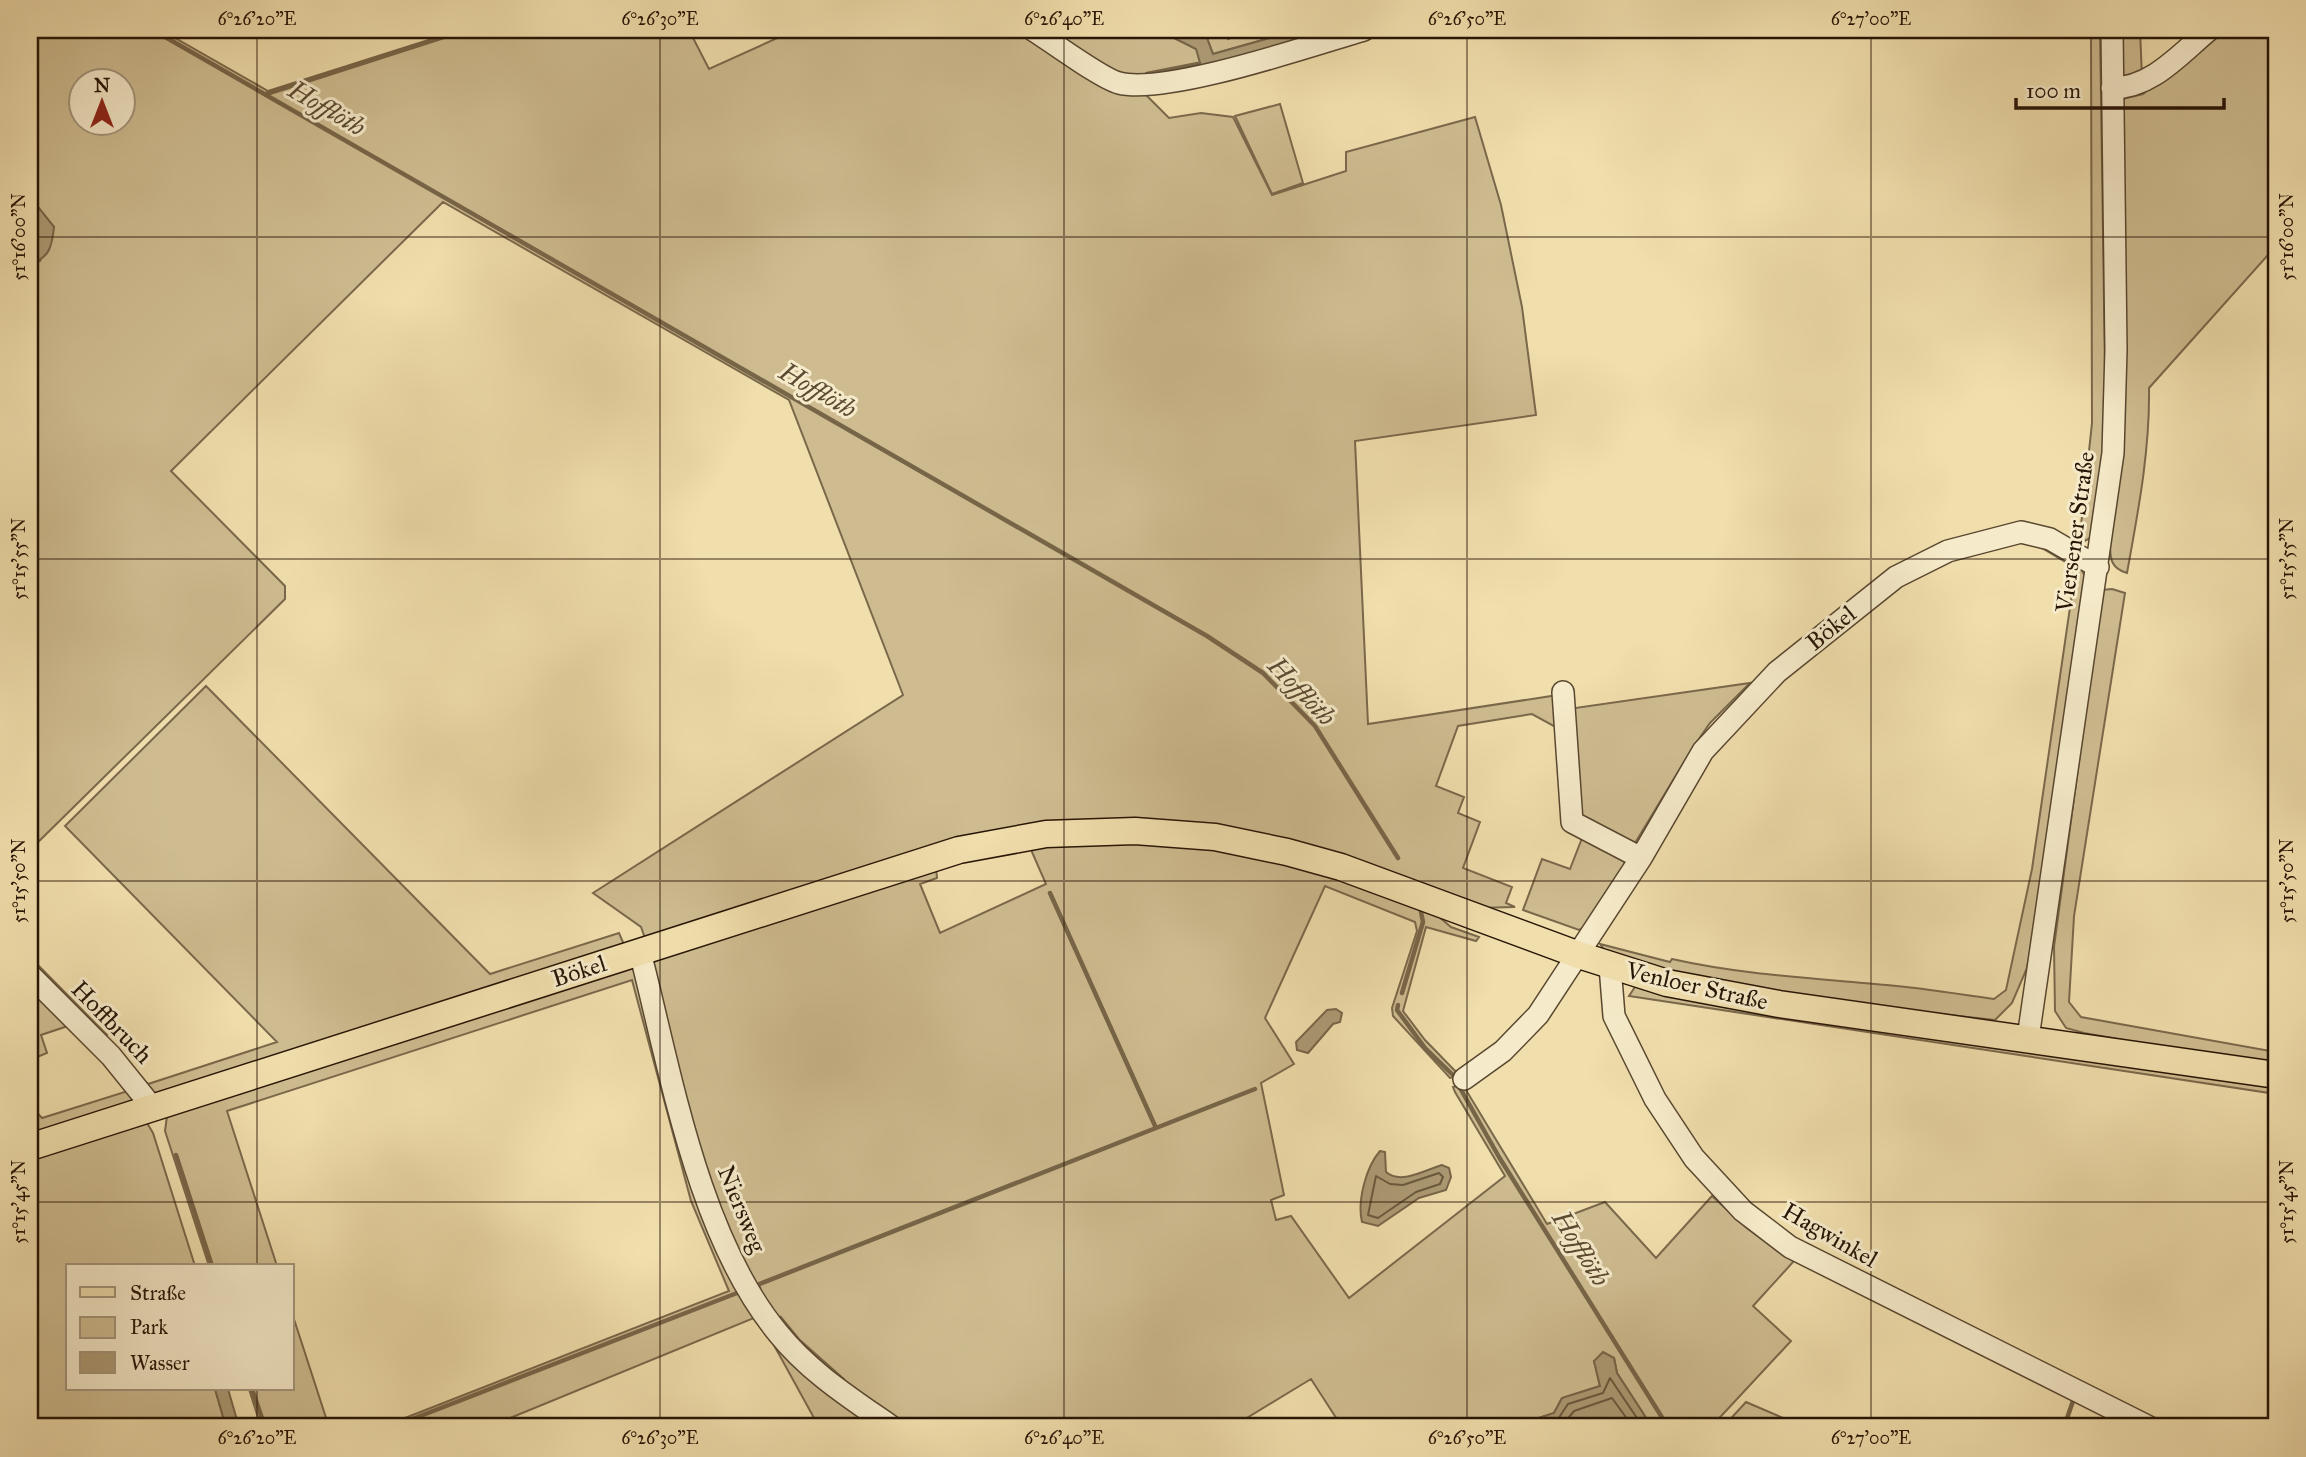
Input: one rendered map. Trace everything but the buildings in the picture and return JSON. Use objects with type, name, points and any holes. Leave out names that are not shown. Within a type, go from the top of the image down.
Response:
[{"type":"main road","name":"Venloer Straße","points":[[1135,831],[1215,838],[1287,852],[1430,899],[1610,966],[1667,983],[1779,1004],[2276,1075]]},
{"type":"main road","name":"Bökel","points":[[30,1147],[959,849],[1046,834],[1135,831]]},
{"type":"street","points":[[1033,30],[1117,83],[1145,86],[1230,68],[1364,30]]},
{"type":"street","name":"Viersener Straße","points":[[2028,1038],[2098,567],[2116,407],[2112,30]]},
{"type":"street","points":[[2112,88],[2125,88],[2148,81],[2209,30]]},
{"type":"street","name":"Bökel","points":[[1464,1079],[1527,1029],[1579,955],[1641,858],[1703,751],[1777,672],[1896,576],[1948,551],[2021,532],[2050,539],[2098,567]]},
{"type":"street","points":[[1563,692],[1572,822],[1641,858]]},
{"type":"street","name":"Niersweg","points":[[639,952],[701,1182],[716,1225],[740,1275],[764,1314],[794,1351],[827,1381],[892,1427]]},
{"type":"street","name":"Hagwinkel","points":[[1610,966],[1614,1016],[1655,1099],[1694,1158],[1743,1211],[1801,1253],[2149,1427]]},
{"type":"street","name":"Hoffbruch","points":[[30,975],[111,1056],[153,1108]]},
{"type":"green space","points":[[30,30],[161,30],[268,91],[460,30],[689,30],[709,69],[795,30],[1015,30],[1104,84],[1144,93],[1169,118],[1201,113],[1233,117],[1272,195],[1346,171],[1346,152],[1475,117],[1501,205],[1522,307],[1536,415],[1355,441],[1368,724],[1558,695],[1561,730],[1532,714],[1458,726],[1436,786],[1464,797],[1458,813],[1480,822],[1463,868],[1512,887],[1506,903],[1515,907],[1475,908],[1394,879],[1073,825],[646,941],[641,927],[593,893],[903,695],[789,400],[443,202],[171,471],[285,586],[285,599],[30,850],[30,263],[40,261],[54,227],[30,197]]},
{"type":"green space","points":[[1042,30],[1169,30],[1174,38],[1197,49],[1201,66],[1141,78],[1125,78]]},
{"type":"green space","points":[[1204,30],[1223,30],[1228,39],[1254,30],[1298,30],[1213,54]]},
{"type":"green space","points":[[2091,30],[2100,30],[2106,437],[2096,535],[2079,544],[2092,423]]},
{"type":"green space","points":[[2119,30],[2140,30],[2142,77],[2118,75]]},
{"type":"green space","points":[[2219,30],[2276,30],[2276,246],[2149,388],[2145,458],[2127,573],[2114,565],[2110,547],[2118,100],[2143,94]]},
{"type":"green space","points":[[1280,104],[1303,183],[1272,194],[1235,116]]},
{"type":"green space","points":[[2030,541],[2076,560],[2089,583],[2066,752],[2027,968],[2012,1003],[1995,1020],[1786,997],[1725,987],[1608,955],[1600,944],[1670,962],[1672,959],[1752,972],[1900,986],[1994,999],[2006,990],[2032,869],[2074,580],[2072,566]]},
{"type":"green space","points":[[2112,589],[2125,593],[2074,916],[2069,1002],[2081,1017],[2276,1052],[2276,1067],[2084,1033],[2066,1028],[2055,1011],[2054,947],[2102,590]]},
{"type":"green space","points":[[1750,683],[1710,723],[1632,848],[1576,819],[1568,709]]},
{"type":"green space","points":[[206,686],[490,974],[619,933],[625,947],[156,1098],[30,967],[30,957],[107,1035],[102,1039],[148,1084],[277,1042],[65,826]]},
{"type":"green space","points":[[1584,833],[1624,861],[1625,868],[1589,925],[1579,930],[1523,910],[1542,859],[1570,869]]},
{"type":"green space","points":[[1146,840],[1291,860],[1425,905],[1451,927],[1479,937],[1476,941],[1426,927],[1403,1011],[1425,1040],[1460,1076],[1450,1078],[1393,1016],[1392,1008],[1417,931],[1415,922],[1325,886],[1265,1018],[1294,1064],[1261,1083],[1284,1195],[1271,1200],[1276,1220],[1291,1216],[1349,1298],[1505,1176],[1453,1087],[1463,1085],[1547,1224],[1605,1202],[1656,1258],[1712,1196],[1748,1229],[1794,1261],[1753,1306],[1791,1341],[1711,1427],[1652,1427],[1617,1373],[1614,1358],[1594,1361],[1600,1386],[1562,1398],[1554,1413],[1523,1423],[1521,1427],[1342,1427],[1311,1379],[1232,1427],[901,1427],[795,1344],[764,1306],[703,1181],[651,959],[936,867],[937,878],[920,884],[940,933],[1046,884],[1032,852],[1033,842]]},
{"type":"green space","points":[[632,967],[637,969],[754,1318],[488,1427],[382,1427],[729,1291],[691,1201],[632,980],[227,1111],[276,1264],[208,1264],[165,1131],[167,1116]]},
{"type":"green space","points":[[30,983],[71,1025],[41,1035],[47,1053],[30,1060]]},
{"type":"green space","points":[[1650,985],[2276,1085],[2276,1094],[1629,996],[1635,987]]},
{"type":"green space","points":[[131,1090],[133,1106],[30,1139],[30,1105],[42,1118]]},
{"type":"green space","points":[[147,1123],[153,1133],[194,1264],[66,1264],[66,1390],[215,1390],[226,1427],[30,1427],[30,1156]]},
{"type":"green space","points":[[294,1319],[329,1427],[261,1427],[249,1390],[294,1390]]},
{"type":"green space","points":[[770,1338],[874,1427],[819,1427]]},
{"type":"green space","points":[[1746,1402],[1804,1427],[1723,1427]]},
{"type":"water","points":[[1169,30],[1204,30],[1213,54],[1298,30],[1342,30],[1201,66],[1196,49],[1174,38]]},
{"type":"water","points":[[30,197],[54,227],[46,255],[30,263]]},
{"type":"water","points":[[1336,1009],[1342,1013],[1340,1022],[1333,1024],[1308,1053],[1297,1050],[1296,1042],[1327,1010]]},
{"type":"water","points":[[1380,1151],[1385,1152],[1386,1172],[1392,1176],[1406,1177],[1442,1165],[1449,1168],[1451,1177],[1446,1190],[1419,1198],[1378,1226],[1362,1222],[1364,1185]]},
{"type":"water","points":[[1603,1352],[1614,1358],[1617,1373],[1652,1427],[1521,1427],[1523,1423],[1554,1413],[1562,1398],[1600,1386],[1594,1361]]},
{"type":"water","points":[[215,1390],[228,1390],[239,1427],[226,1427]]},
{"type":"waterway","name":"Hofflöth","points":[[153,30],[1207,636],[1263,673],[1315,726],[1398,858]]},
{"type":"waterway","points":[[266,94],[465,30]]},
{"type":"waterway","points":[[1147,74],[1198,64]]},
{"type":"waterway","points":[[1050,893],[1156,1128]]},
{"type":"waterway","name":"Hofflöth","points":[[1402,993],[1423,922],[1421,912]]},
{"type":"waterway","name":"Hofflöth","points":[[1398,1005],[1397,1010],[1425,1048],[1454,1076]]},
{"type":"waterway","name":"Hofflöth","points":[[1460,1088],[1499,1157],[1668,1427]]},
{"type":"waterway","points":[[759,1288],[757,1285],[1255,1089]]},
{"type":"waterway","points":[[176,1155],[211,1264]]},
{"type":"waterway","points":[[392,1427],[737,1293]]},
{"type":"waterway","points":[[780,1318],[799,1341],[843,1380]]},
{"type":"waterway","points":[[252,1390],[265,1427]]},
{"type":"waterway","points":[[2064,1427],[2073,1401]]},
{"type":"waterway","points":[[896,1418],[909,1427]]}]
